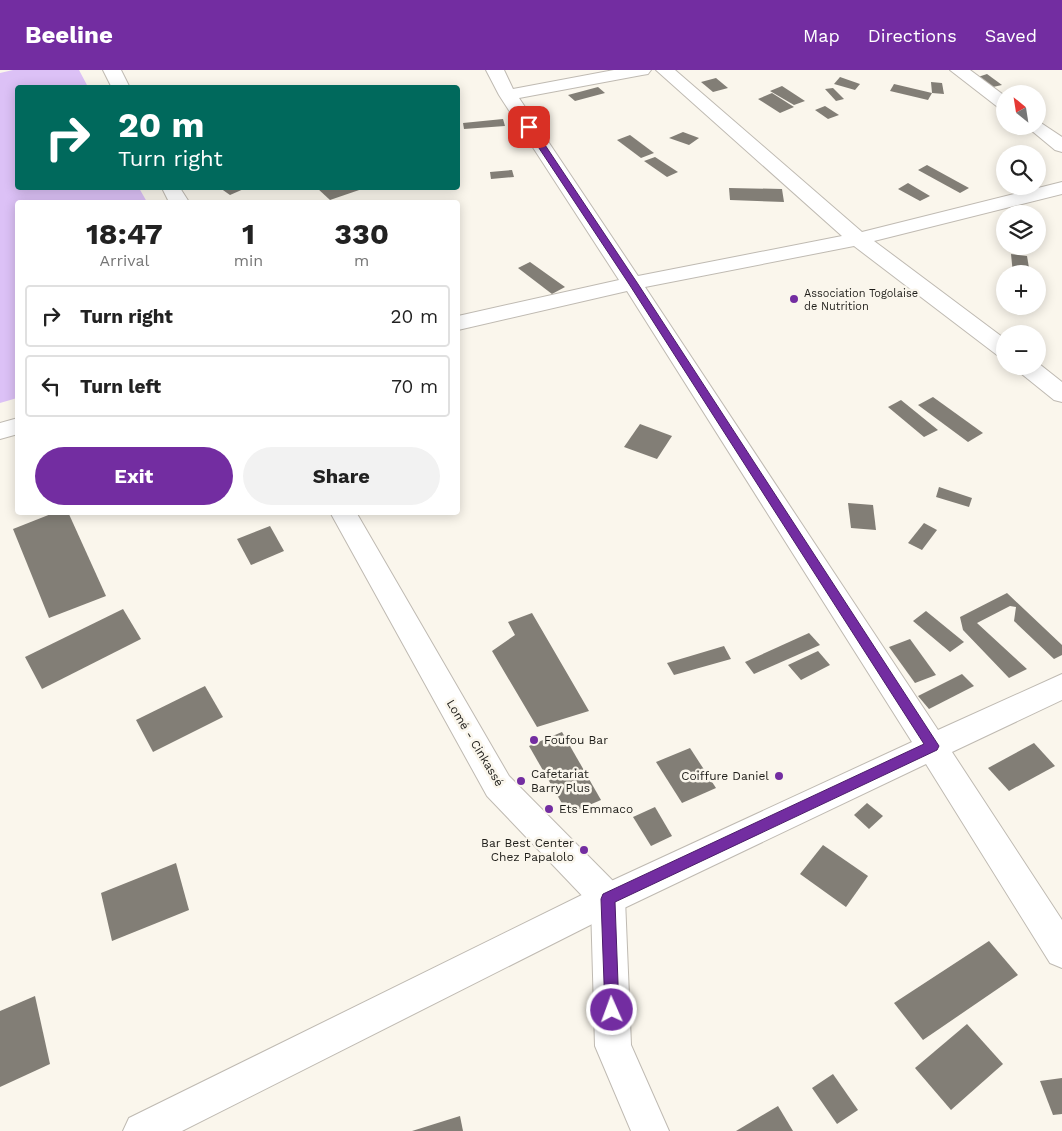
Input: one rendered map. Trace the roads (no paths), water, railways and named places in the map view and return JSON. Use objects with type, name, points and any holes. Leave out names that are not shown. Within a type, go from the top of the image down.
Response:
[{"type":"main road","points":[[112,70],[120,85]]},
{"type":"main road","points":[[495,70],[508,95],[933,746],[1062,951]]},
{"type":"main road","points":[[508,95],[642,70]]},
{"type":"main road","points":[[665,70],[858,239],[996,343]]},
{"type":"main road","points":[[959,70],[996,97]]},
{"type":"main road","points":[[1046,134],[1062,146]]},
{"type":"main road","points":[[460,323],[633,284],[858,239],[1062,188]]},
{"type":"main road","points":[[1038,375],[1062,394]]},
{"type":"main road","points":[[0,431],[15,427]]},
{"type":"main road","name":"Lomé - Cinkassé","points":[[345,515],[498,786],[608,899]]},
{"type":"main road","points":[[142,1131],[608,899],[1062,686]]},
{"type":"main road","points":[[608,899],[613,1046],[650,1131]]},
{"type":"place","name":"Association Togolaise de Nutrition","points":[[794,299]]},
{"type":"place","name":"Foufou Bar","points":[[534,740]]},
{"type":"place","name":"Coiffure Daniel","points":[[779,776]]},
{"type":"place","name":"Cafetariat Barry Plus","points":[[521,781]]},
{"type":"place","name":"Ets Emmaco","points":[[549,809]]},
{"type":"place","name":"Bar Best Center Chez Papalolo","points":[[584,850]]}]
